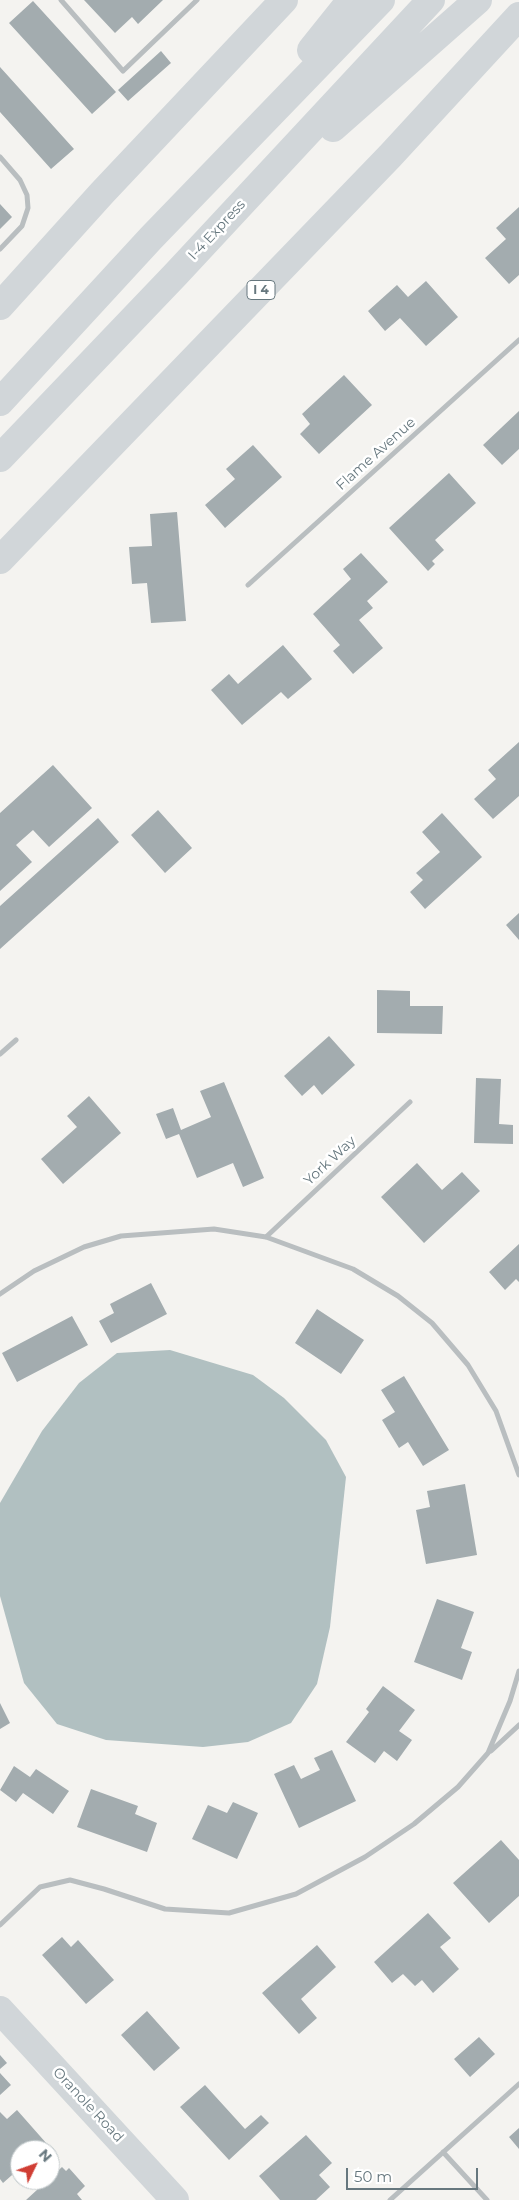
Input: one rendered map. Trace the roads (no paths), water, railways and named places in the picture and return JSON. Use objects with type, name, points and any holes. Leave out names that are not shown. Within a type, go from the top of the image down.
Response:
[{"type":"main road","points":[[0,306],[102,192],[284,0]]},
{"type":"main road","points":[[224,162],[350,0]]},
{"type":"main road","points":[[0,402],[150,238],[381,0]]},
{"type":"main road","name":"I-4 Express","points":[[0,458],[212,235],[431,0]]},
{"type":"main road","points":[[212,235],[478,0]]},
{"type":"main road","name":"I 4","points":[[0,560],[390,156],[519,16]]},
{"type":"main road","name":"Oranole Road","points":[[0,2010],[175,2200]]},
{"type":"street","points":[[61,0],[123,71],[197,0]]},
{"type":"street","points":[[0,157],[20,180],[27,195],[28,208],[22,226],[0,250]]},
{"type":"street","name":"Flame Avenue","points":[[248,585],[519,340]]},
{"type":"street","points":[[0,1054],[16,1040]]},
{"type":"street","name":"York Way","points":[[266,1237],[410,1102]]},
{"type":"street","points":[[0,1294],[34,1270],[84,1247],[121,1236],[214,1230],[266,1237],[353,1269],[398,1296],[432,1323],[468,1365],[496,1411],[519,1475]]},
{"type":"street","points":[[488,1753],[510,1701],[519,1671]]},
{"type":"street","points":[[0,1924],[40,1887],[70,1880],[165,1909],[230,1913],[296,1894],[365,1857],[414,1824],[458,1787],[488,1753],[519,1725]]},
{"type":"street","points":[[390,2200],[519,2084]]},
{"type":"street","points":[[443,2152],[487,2200]]}]
